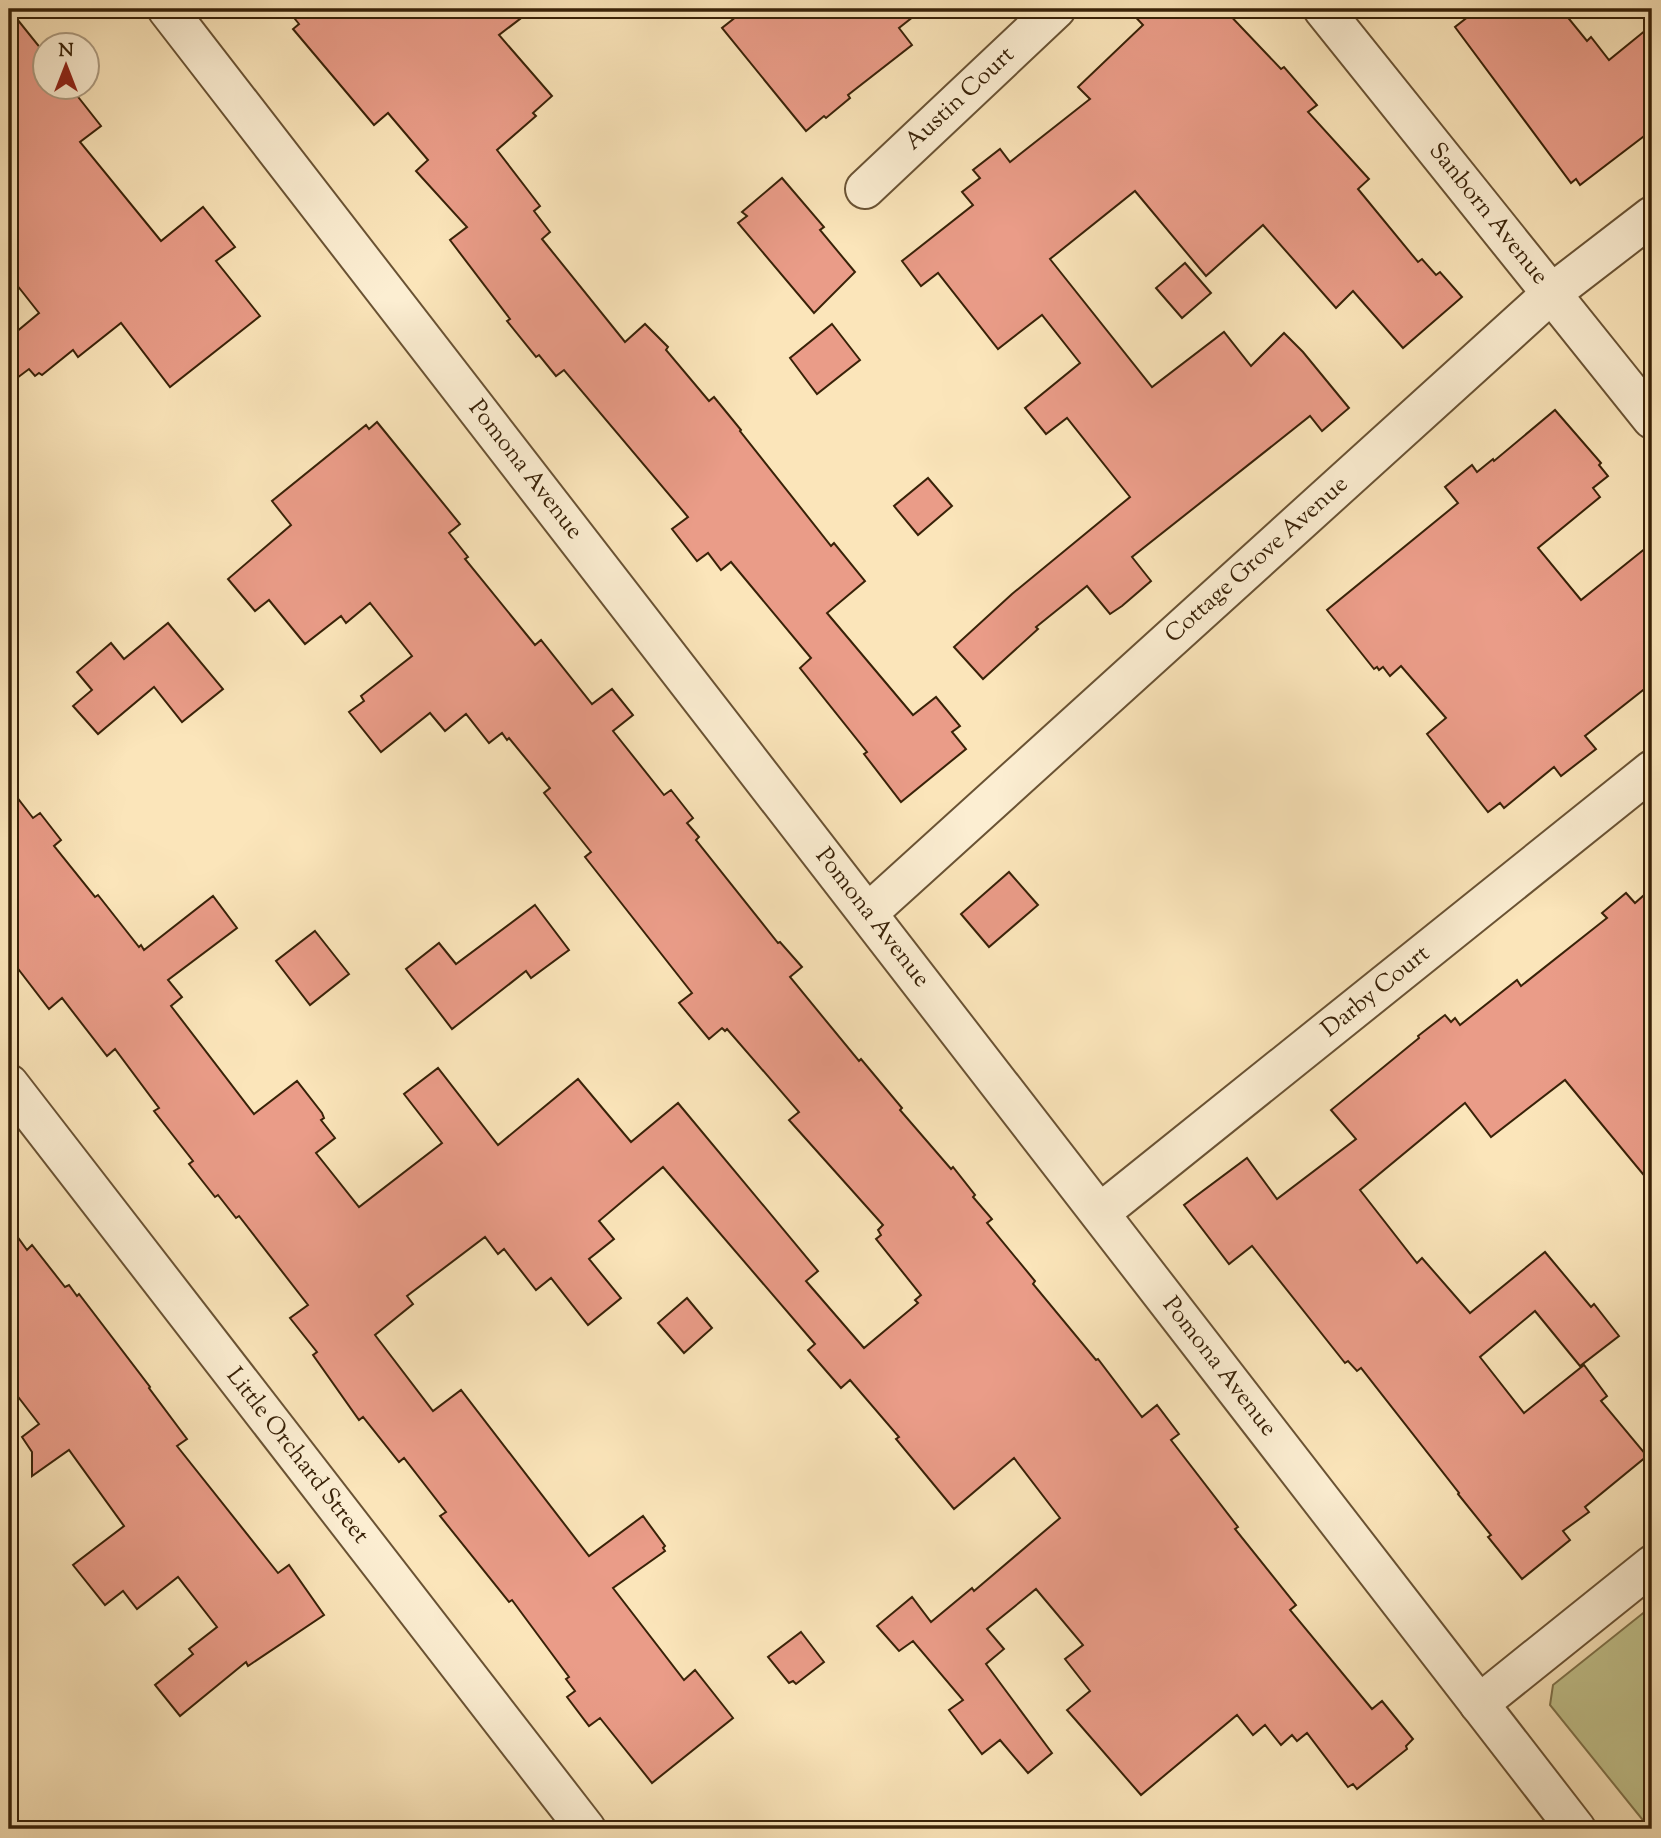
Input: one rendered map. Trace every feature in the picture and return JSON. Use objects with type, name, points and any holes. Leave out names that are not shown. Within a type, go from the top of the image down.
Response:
[{"type":"street","name":"Pomona Avenue","points":[[167,9],[1576,1829]]},
{"type":"street","name":"Austin Court","points":[[865,189],[1056,9]]},
{"type":"street","name":"Sanborn Avenue","points":[[1323,9],[1652,419]]},
{"type":"street","name":"Cottage Grove Avenue","points":[[868,913],[1552,293],[1652,216]]},
{"type":"street","name":"Darby Court","points":[[1100,1213],[1652,770]]},
{"type":"street","name":"Little Orchard Street","points":[[9,1084],[586,1829]]},
{"type":"street","points":[[1479,1704],[1652,1565]]},
{"type":"green space","points":[[1652,1606],[1650,1829],[1550,1705],[1553,1685]]},
{"type":"building","points":[[9,9],[32,38],[32,102],[82,102],[101,126],[80,142],[161,241],[203,207],[235,247],[216,261],[260,316],[170,387],[121,323],[78,357],[73,350],[42,375],[39,373],[35,376],[29,369],[9,384],[9,338],[39,313],[9,275]]},
{"type":"building","points":[[287,9],[533,9],[499,35],[552,96],[533,113],[536,116],[497,150],[540,206],[534,211],[550,232],[542,239],[625,342],[645,324],[668,347],[666,350],[709,401],[714,397],[831,546],[834,543],[865,581],[827,613],[913,715],[936,697],[960,726],[952,732],[966,749],[901,802],[864,754],[867,752],[800,668],[811,658],[731,562],[721,570],[708,553],[697,561],[672,529],[688,517],[564,370],[556,376],[539,355],[536,357],[507,321],[510,319],[450,240],[467,227],[416,171],[428,160],[388,113],[374,125],[293,29],[299,24]]},
{"type":"building","points":[[746,9],[923,9],[899,28],[912,45],[848,95],[850,98],[826,118],[824,116],[806,131],[722,28]]},
{"type":"building","points":[[1128,9],[1224,9],[1281,69],[1284,67],[1317,105],[1308,112],[1369,179],[1358,189],[1418,262],[1422,259],[1436,275],[1440,272],[1462,297],[1403,348],[1353,291],[1336,308],[1263,225],[1206,276],[1135,191],[1050,259],[1152,387],[1224,332],[1251,366],[1284,333],[1349,408],[1322,431],[1310,416],[1132,557],[1151,581],[1122,606],[1110,614],[1087,586],[1036,627],[1038,629],[983,679],[954,647],[1012,594],[1130,497],[1067,418],[1046,434],[1025,408],[1080,363],[1042,315],[998,349],[938,273],[921,286],[902,261],[973,205],[962,192],[980,178],[973,170],[1000,149],[1010,162],[1090,99],[1078,87],[1143,25]]},
{"type":"building","points":[[1478,9],[1561,9],[1587,41],[1591,37],[1609,60],[1652,25],[1652,130],[1580,185],[1576,179],[1571,183],[1455,27]]},
{"type":"building","points":[[782,178],[824,227],[820,230],[855,272],[814,313],[738,223],[747,216],[742,212]]},
{"type":"building","points":[[1185,263],[1211,293],[1182,318],[1156,288]]},
{"type":"building","points":[[832,324],[860,360],[817,394],[790,358]]},
{"type":"building","points":[[1555,410],[1601,463],[1599,465],[1608,476],[1593,488],[1600,497],[1538,548],[1581,600],[1652,543],[1652,683],[1585,736],[1596,749],[1561,776],[1554,767],[1504,808],[1500,803],[1488,812],[1427,734],[1446,718],[1401,666],[1390,676],[1383,667],[1374,669],[1327,610],[1458,503],[1445,487],[1472,465],[1477,472],[1493,459],[1494,461]]},
{"type":"building","points":[[377,422],[460,524],[449,533],[468,557],[465,559],[535,645],[541,640],[592,704],[612,689],[633,715],[613,731],[664,795],[671,790],[693,818],[687,823],[699,837],[696,840],[778,943],[780,942],[802,967],[790,977],[859,1061],[861,1059],[902,1108],[900,1110],[951,1169],[953,1167],[992,1219],[987,1223],[1035,1281],[1033,1284],[1096,1360],[1098,1359],[1142,1417],[1157,1405],[1179,1434],[1171,1440],[1238,1527],[1235,1529],[1296,1605],[1290,1610],[1372,1709],[1382,1701],[1413,1739],[1406,1746],[1407,1749],[1357,1789],[1353,1784],[1348,1787],[1307,1733],[1297,1741],[1292,1735],[1281,1745],[1265,1725],[1253,1735],[1237,1715],[1141,1795],[1067,1710],[1090,1691],[1065,1659],[1083,1645],[1036,1589],[987,1629],[1004,1649],[986,1664],[1052,1753],[1028,1773],[1000,1740],[982,1754],[949,1710],[963,1700],[913,1641],[899,1651],[877,1626],[912,1597],[931,1622],[972,1588],[974,1591],[1060,1518],[1014,1458],[954,1509],[896,1439],[899,1437],[850,1380],[841,1388],[808,1350],[815,1344],[663,1167],[599,1221],[614,1239],[589,1259],[621,1298],[588,1325],[551,1278],[536,1290],[504,1249],[498,1254],[485,1237],[407,1296],[413,1304],[375,1335],[433,1411],[461,1390],[589,1556],[643,1516],[665,1546],[665,1551],[613,1588],[684,1680],[695,1670],[733,1718],[652,1783],[600,1718],[589,1726],[567,1697],[575,1691],[566,1679],[569,1677],[512,1600],[509,1602],[440,1516],[446,1512],[404,1458],[399,1462],[363,1417],[359,1420],[313,1355],[317,1352],[290,1318],[308,1305],[239,1216],[236,1218],[218,1195],[215,1197],[189,1164],[193,1161],[154,1111],[159,1108],[115,1049],[107,1056],[62,998],[49,1009],[9,957],[9,787],[33,818],[40,813],[61,840],[54,846],[95,897],[98,895],[144,950],[213,896],[237,928],[168,980],[182,997],[171,1006],[254,1114],[297,1081],[322,1113],[324,1118],[321,1120],[335,1138],[316,1153],[359,1207],[442,1143],[404,1094],[438,1068],[498,1145],[578,1079],[631,1142],[678,1103],[818,1271],[806,1281],[864,1348],[918,1303],[915,1300],[921,1295],[876,1239],[881,1235],[878,1230],[883,1225],[789,1120],[799,1112],[727,1029],[725,1031],[722,1028],[709,1039],[679,1003],[692,993],[585,857],[591,852],[544,793],[550,788],[509,738],[507,740],[502,733],[489,743],[466,714],[445,731],[430,713],[381,752],[349,712],[364,701],[361,696],[412,656],[370,603],[346,623],[341,616],[305,644],[269,600],[255,611],[228,579],[291,525],[272,501],[366,425],[369,429]]},
{"type":"building","points":[[928,478],[952,506],[918,535],[894,506]]},
{"type":"building","points":[[168,623],[223,689],[182,722],[154,687],[98,734],[73,706],[92,690],[77,672],[111,643],[124,659]]},
{"type":"building","points":[[1009,872],[1038,905],[989,947],[961,914]]},
{"type":"building","points":[[1652,888],[1652,1185],[1565,1080],[1491,1137],[1465,1103],[1360,1190],[1417,1263],[1422,1258],[1470,1313],[1545,1252],[1591,1307],[1594,1304],[1619,1336],[1580,1366],[1535,1311],[1480,1357],[1524,1413],[1584,1365],[1607,1396],[1601,1401],[1647,1456],[1585,1507],[1589,1512],[1563,1531],[1570,1540],[1522,1579],[1361,1368],[1357,1371],[1348,1361],[1345,1363],[1252,1246],[1229,1264],[1184,1205],[1247,1158],[1277,1199],[1356,1139],[1331,1110],[1419,1038],[1418,1036],[1445,1015],[1451,1022],[1455,1018],[1460,1025],[1517,980],[1521,986],[1607,918],[1602,913],[1626,893],[1635,903]]},
{"type":"building","points":[[535,905],[569,950],[531,978],[526,971],[452,1029],[406,969],[439,943],[456,964]]},
{"type":"building","points":[[315,931],[349,974],[310,1005],[276,961]]},
{"type":"building","points":[[9,1225],[27,1250],[32,1245],[65,1287],[69,1285],[77,1296],[79,1294],[187,1439],[177,1446],[278,1573],[289,1565],[324,1615],[248,1666],[246,1662],[180,1716],[155,1685],[193,1654],[189,1649],[217,1627],[178,1577],[137,1609],[123,1591],[105,1605],[73,1565],[124,1526],[69,1450],[32,1476],[32,1452],[22,1437],[39,1424],[9,1385]]},
{"type":"building","points":[[687,1298],[712,1328],[684,1353],[658,1323]]},
{"type":"building","points":[[801,1632],[824,1662],[796,1684],[793,1681],[789,1683],[768,1657]]}]
